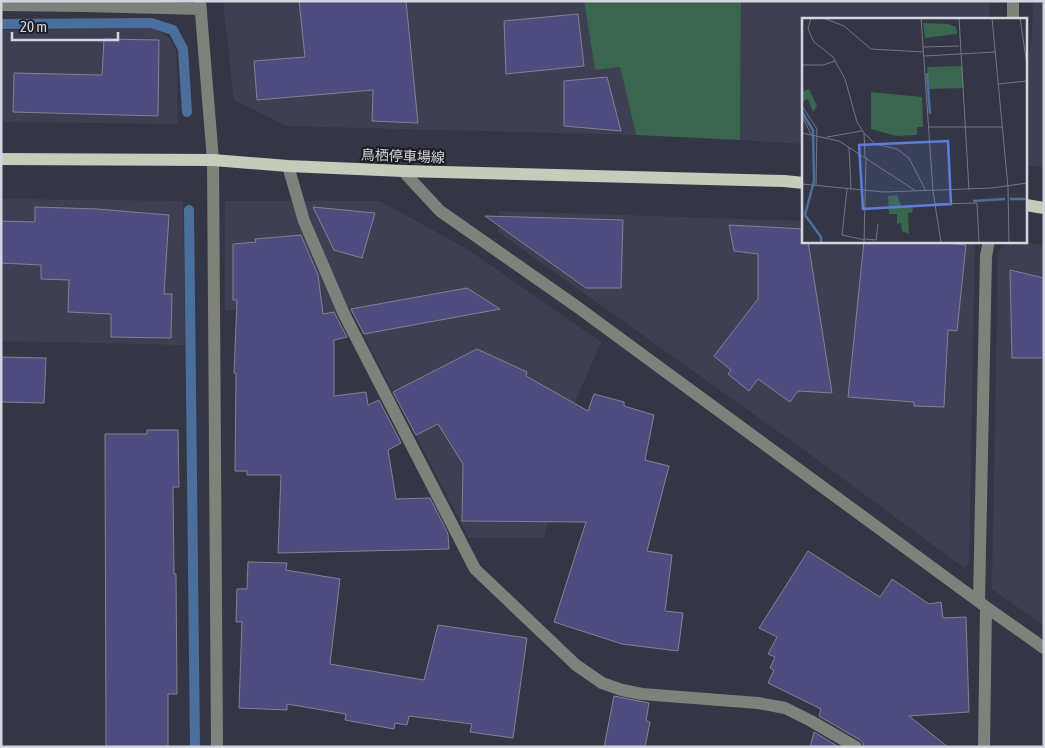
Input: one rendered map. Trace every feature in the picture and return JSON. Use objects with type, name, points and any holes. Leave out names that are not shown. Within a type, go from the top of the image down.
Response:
[{"type":"main road","name":"鳥栖停車場線","points":[[1,159],[213,160],[288,166],[403,171],[802,183]]},
{"type":"main road","points":[[1028,205],[1044,208]]},
{"type":"street","points":[[1013,1],[1013,18]]},
{"type":"street","points":[[1,5],[200,5],[213,160],[217,747]]},
{"type":"street","points":[[288,166],[304,221],[344,314],[475,569],[576,665],[602,683],[642,694],[758,703],[785,708],[856,747]]},
{"type":"street","points":[[403,171],[440,211],[576,306],[1044,648]]},
{"type":"street","points":[[984,747],[982,604],[986,256],[989,242]]},
{"type":"shaded area","points":[[223,1],[584,1],[595,69],[620,67],[636,135],[286,126],[234,100]]},
{"type":"shaded area","points":[[741,1],[990,1],[989,18],[802,18],[802,144],[740,140]]},
{"type":"shaded area","points":[[1033,1],[1044,1],[1044,167],[1028,165],[1028,63],[1032,34]]},
{"type":"shaded area","points":[[154,29],[169,37],[176,51],[178,124],[1,122],[1,30]]},
{"type":"shaded area","points":[[1,199],[183,201],[185,345],[1,341]]},
{"type":"shaded area","points":[[225,201],[380,201],[467,249],[601,342],[575,402],[544,538],[469,538],[353,314],[225,310]]},
{"type":"shaded area","points":[[499,211],[802,221],[802,242],[975,242],[969,562],[964,568],[807,452],[498,232]]},
{"type":"shaded area","points":[[1007,242],[1024,242],[1044,246],[1044,626],[992,589],[998,252]]},
{"type":"green space","points":[[584,1],[741,1],[740,140],[636,135],[620,67],[595,70]]},
{"type":"building","points":[[299,1],[406,1],[418,123],[372,121],[373,90],[257,100],[254,61],[305,57]]},
{"type":"building","points":[[578,14],[584,66],[506,74],[504,21]]},
{"type":"building","points":[[104,39],[159,40],[158,116],[13,112],[14,73],[102,75]]},
{"type":"building","points":[[607,77],[621,131],[564,126],[564,81]]},
{"type":"building","points":[[35,207],[97,209],[169,215],[164,294],[172,294],[171,338],[111,337],[111,314],[68,312],[69,280],[41,279],[41,265],[1,263],[1,221],[35,222]]},
{"type":"building","points":[[313,207],[375,213],[362,258],[334,250]]},
{"type":"building","points":[[485,216],[623,220],[621,288],[586,288]]},
{"type":"building","points":[[729,225],[802,229],[802,242],[808,242],[832,393],[798,391],[790,402],[758,379],[749,391],[728,374],[731,370],[714,356],[758,299],[758,254],[734,251]]},
{"type":"building","points":[[301,235],[318,275],[323,314],[334,312],[347,337],[334,340],[334,396],[366,392],[368,405],[379,400],[401,443],[388,450],[396,499],[430,498],[448,534],[449,549],[278,553],[281,475],[247,475],[247,471],[235,471],[236,373],[234,373],[237,300],[233,300],[233,244],[256,242],[255,239]]},
{"type":"building","points":[[864,242],[937,242],[966,245],[957,331],[948,330],[944,407],[914,406],[914,402],[848,397]]},
{"type":"building","points":[[1010,270],[1044,278],[1044,358],[1012,358]]},
{"type":"building","points":[[467,288],[500,309],[364,334],[351,309]]},
{"type":"building","points":[[477,349],[527,372],[526,376],[588,411],[594,394],[624,402],[624,406],[654,415],[645,460],[669,466],[647,551],[672,555],[665,611],[683,613],[678,651],[622,644],[554,622],[586,522],[462,521],[463,464],[438,424],[416,435],[393,392]]},
{"type":"building","points":[[1,357],[46,358],[44,403],[1,402]]},
{"type":"building","points":[[147,430],[178,430],[179,487],[173,487],[177,694],[168,694],[168,747],[106,747],[105,434],[147,434]]},
{"type":"building","points":[[808,551],[880,597],[892,579],[929,604],[941,602],[943,618],[966,617],[969,712],[909,716],[948,747],[864,747],[860,740],[819,716],[821,709],[768,683],[774,670],[770,668],[775,657],[768,654],[777,637],[759,628]]},
{"type":"building","points":[[248,562],[287,563],[286,570],[340,579],[330,664],[424,680],[438,625],[527,638],[513,738],[470,732],[472,724],[409,716],[407,725],[395,723],[394,729],[345,720],[346,714],[287,704],[287,710],[239,708],[242,622],[236,622],[237,589],[247,589]]},
{"type":"building","points":[[614,696],[649,703],[646,721],[650,722],[645,747],[604,747]]},
{"type":"building","points":[[814,732],[839,747],[810,747]]},
{"type":"waterway","points":[[1,24],[151,23],[173,30],[183,49],[187,112]]},
{"type":"waterway","points":[[189,210],[195,747]]}]
